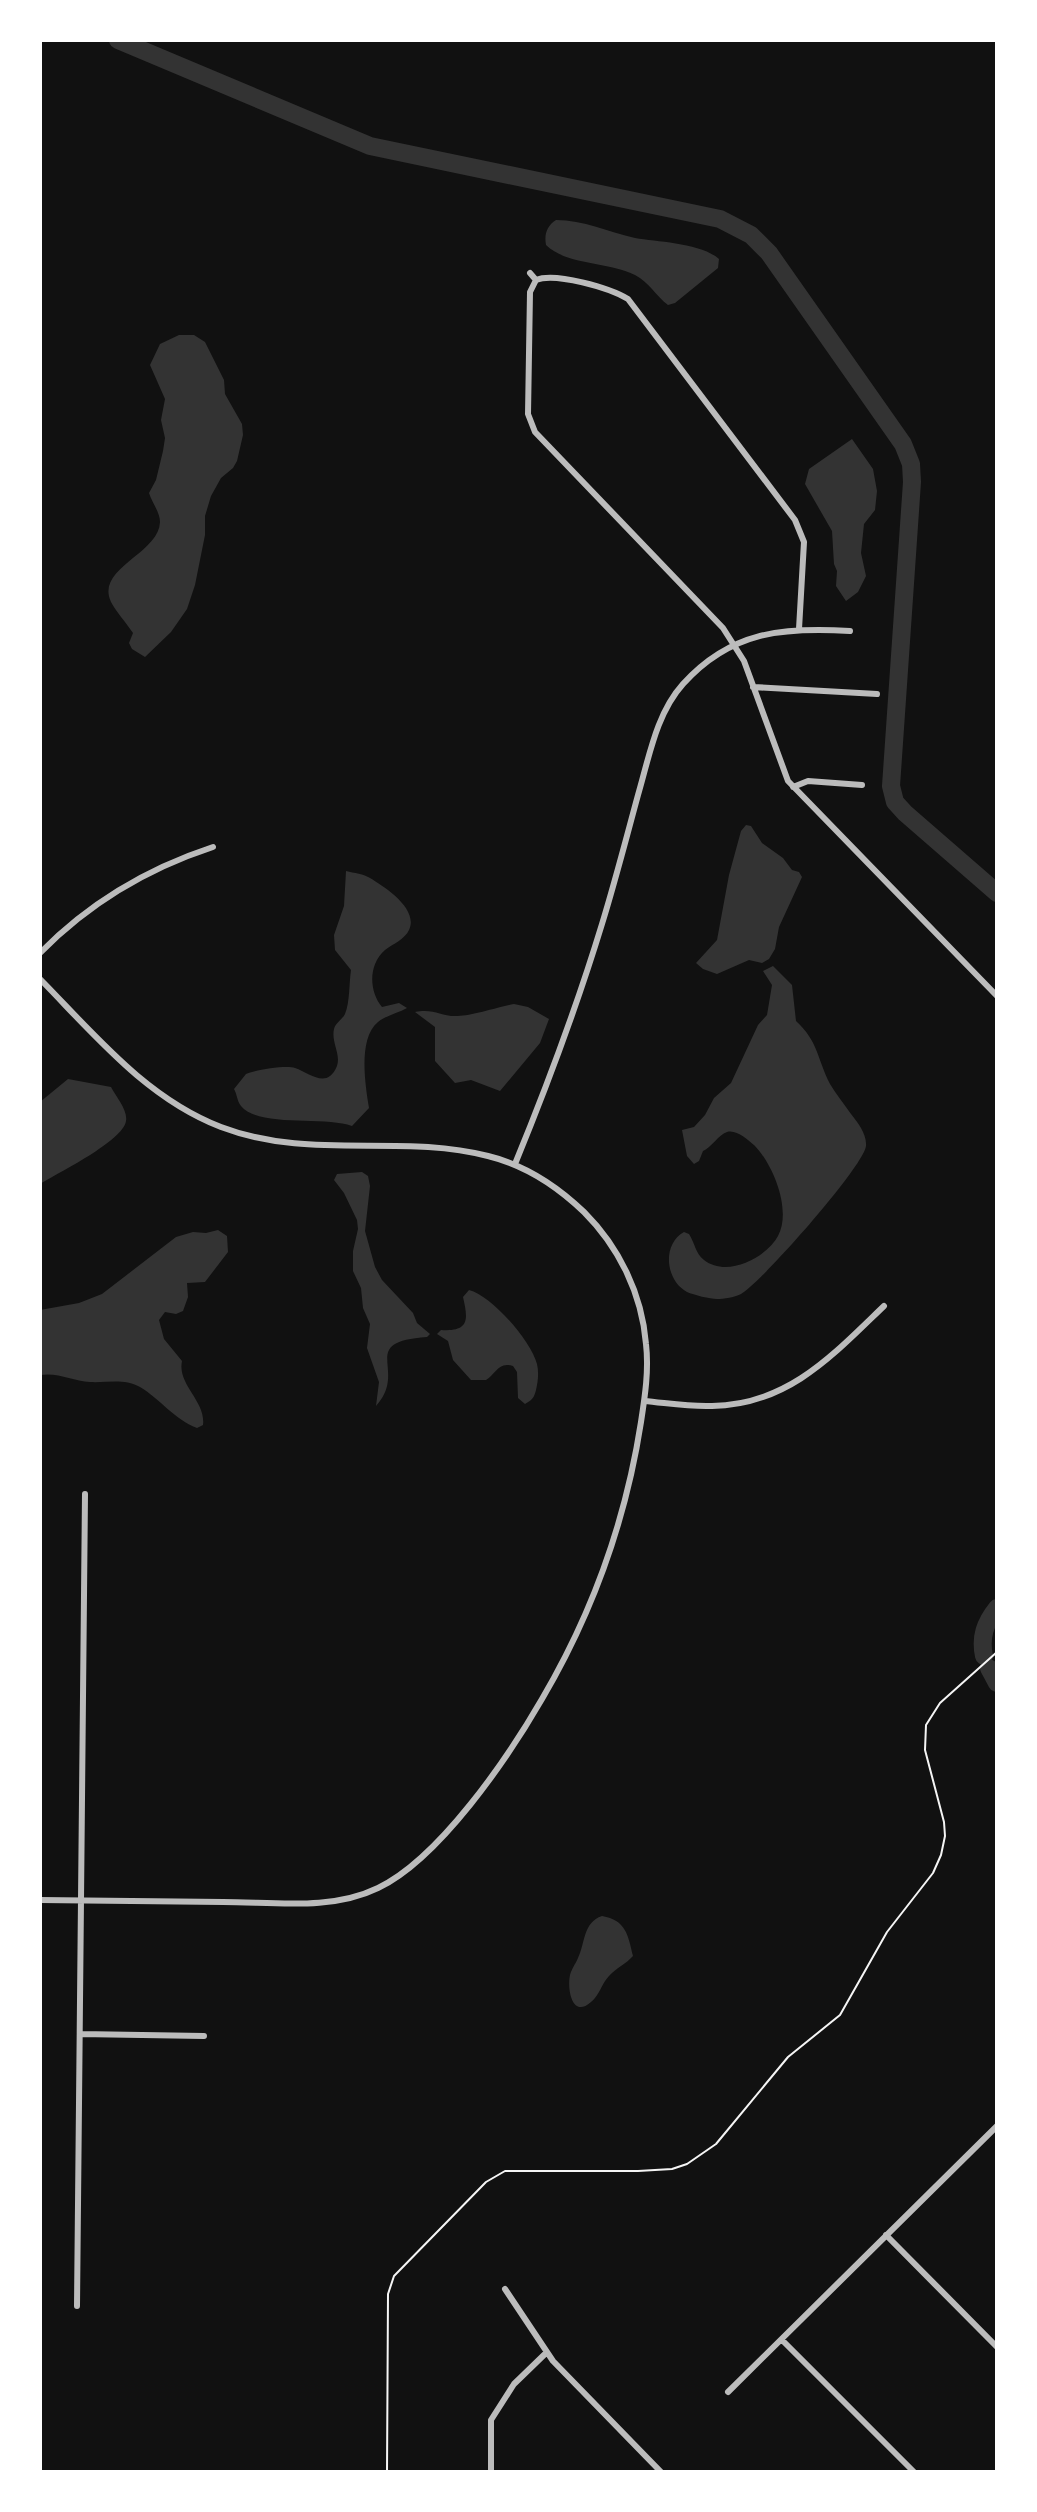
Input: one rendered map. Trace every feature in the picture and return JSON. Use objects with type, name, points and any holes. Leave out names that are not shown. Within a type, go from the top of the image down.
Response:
[{"type":"street","points":[[530,273],[536,280]]},
{"type":"street","points":[[536,280],[551,277],[604,288],[628,299],[795,520],[804,542],[799,629]]},
{"type":"street","points":[[536,280],[530,292],[528,414],[535,432],[735,644],[784,773],[793,787],[997,996]]},
{"type":"street","points":[[515,1164],[588,970],[659,724],[681,686],[708,661],[735,644],[760,635],[799,629],[850,631]]},
{"type":"street","points":[[753,687],[877,694]]},
{"type":"street","points":[[793,787],[808,781],[862,785]]},
{"type":"street","points":[[40,953],[77,918],[121,887],[166,864],[213,847]]},
{"type":"street","points":[[40,979],[136,1076],[183,1109],[225,1129],[279,1143],[306,1146],[464,1150],[515,1164],[552,1185],[580,1208],[619,1258],[630,1279],[643,1322],[647,1360],[638,1445],[617,1527],[588,1609],[534,1713],[494,1771],[454,1821],[416,1861],[382,1886],[335,1902],[40,1900]]},
{"type":"street","points":[[644,1401],[714,1407],[767,1396],[805,1378],[822,1365],[884,1306]]},
{"type":"street","points":[[77,2306],[85,1494]]},
{"type":"street","points":[[80,2034],[204,2036]]},
{"type":"street","points":[[728,2392],[997,2126]]},
{"type":"street","points":[[991,2132],[997,2139]]},
{"type":"street","points":[[886,2235],[997,2347]]},
{"type":"street","points":[[505,2289],[546,2353],[661,2472]]},
{"type":"street","points":[[782,2340],[914,2472]]},
{"type":"street","points":[[491,2472],[491,2420],[514,2384],[546,2353]]},
{"type":"path","points":[[387,2472],[388,2294],[394,2276],[486,2182],[505,2171],[672,2169],[699,2157],[716,2144],[776,2070],[840,2015],[887,1932],[933,1873],[945,1836],[925,1750],[926,1725],[940,1703],[997,1652]]},
{"type":"shaded area","points":[[556,220],[702,250],[719,259],[718,268],[675,303],[668,305],[635,275],[555,252],[546,245],[545,237]]},
{"type":"shaded area","points":[[179,335],[194,335],[205,342],[224,380],[225,394],[242,424],[243,435],[237,461],[221,478],[211,496],[195,585],[187,609],[171,632],[145,657],[132,649],[129,643],[133,633],[111,602],[108,590],[119,570],[157,533],[160,518],[149,493],[156,480],[163,451],[165,438],[161,420],[165,399],[150,365],[160,344]]},
{"type":"shaded area","points":[[852,439],[873,469],[877,491],[875,510],[864,524],[861,553],[866,576],[858,592],[846,601],[836,586],[832,531],[805,484],[809,469]]},
{"type":"shaded area","points":[[746,825],[751,826],[762,843],[802,877],[779,927],[775,949],[769,959],[762,963],[749,960],[717,974],[696,963],[717,940],[729,875],[741,831]]},
{"type":"shaded area","points":[[346,871],[368,877],[392,893],[405,907],[411,922],[402,939],[379,956],[373,970],[373,986],[382,1007],[399,1003],[407,1008],[378,1022],[368,1039],[364,1062],[369,1108],[352,1126],[277,1119],[250,1113],[241,1106],[234,1089],[246,1074],[291,1067],[323,1078],[333,1073],[337,1066],[334,1029],[347,1009],[351,970],[335,950],[334,935],[344,906]]},
{"type":"shaded area","points":[[773,966],[792,985],[796,1021],[813,1043],[830,1084],[862,1129],[866,1146],[861,1158],[831,1199],[752,1285],[736,1296],[706,1298],[687,1292],[674,1279],[669,1253],[677,1238],[684,1232],[689,1234],[704,1260],[713,1265],[734,1266],[765,1252],[778,1236],[782,1225],[782,1201],[774,1175],[754,1145],[730,1131],[703,1151],[699,1161],[694,1164],[687,1156],[682,1130],[694,1127],[714,1098],[731,1083],[758,1025],[767,1015],[772,985],[763,971]]},
{"type":"shaded area","points":[[514,1004],[528,1007],[549,1019],[540,1043],[500,1091],[471,1080],[455,1083],[435,1061],[435,1027],[415,1012],[464,1016]]},
{"type":"shaded area","points":[[68,1079],[111,1087],[123,1108],[126,1121],[114,1138],[102,1147],[40,1184],[40,1102]]},
{"type":"shaded area","points":[[362,1172],[368,1176],[370,1186],[365,1231],[375,1267],[382,1280],[413,1313],[417,1323],[430,1334],[394,1345],[388,1352],[388,1381],[385,1393],[376,1406],[379,1382],[367,1348],[370,1324],[363,1308],[361,1288],[353,1271],[357,1220],[334,1180],[337,1174]]},
{"type":"shaded area","points":[[218,1230],[227,1236],[228,1252],[205,1282],[187,1283],[188,1297],[183,1311],[176,1314],[165,1312],[159,1320],[164,1339],[182,1361],[184,1378],[200,1408],[203,1425],[197,1428],[189,1424],[134,1384],[40,1375],[40,1310],[79,1303],[102,1294],[176,1237]]},
{"type":"shaded area","points":[[469,1290],[499,1310],[533,1354],[538,1367],[537,1383],[533,1397],[525,1404],[518,1398],[517,1372],[513,1366],[504,1365],[486,1380],[471,1380],[453,1360],[448,1341],[437,1334],[441,1330],[457,1329],[465,1322],[463,1297]]},
{"type":"shaded area","points":[[602,1916],[621,1925],[633,1956],[609,1976],[594,1999],[579,2007],[570,1994],[570,1975],[588,1928]]},
{"type":"waterway","points":[[118,40],[370,146],[720,219],[751,235],[769,253],[903,444],[911,464],[891,786],[895,802],[905,813],[997,893]]},
{"type":"waterway","points":[[984,1656],[984,1630],[997,1608]]},
{"type":"waterway","points":[[989,1668],[997,1683]]}]
